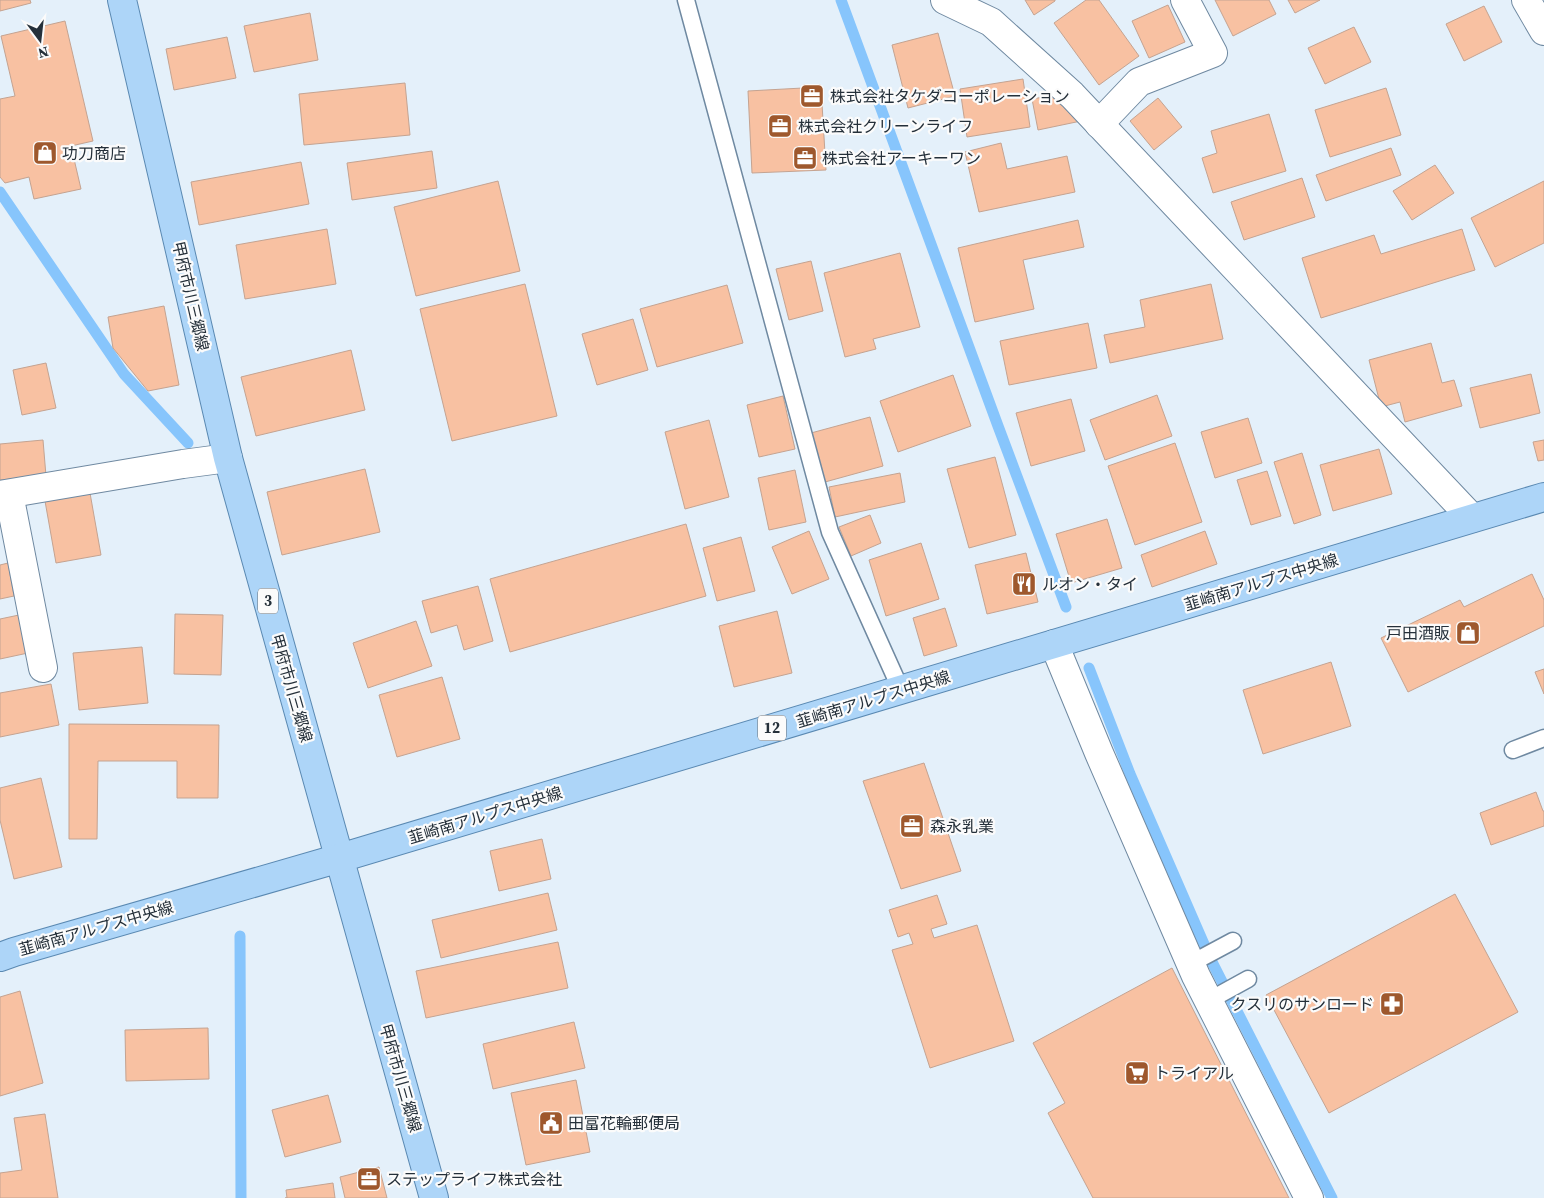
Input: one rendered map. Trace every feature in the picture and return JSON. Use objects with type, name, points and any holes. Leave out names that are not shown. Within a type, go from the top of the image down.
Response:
[{"type":"main road","name":"甲府市川三郷線","points":[[122,0],[228,458],[434,1198]]},
{"type":"main road","name":"韮崎南アルプス中央線","points":[[0,957],[340,858],[1544,497]]},
{"type":"street","points":[[946,0],[991,22],[1072,95],[1472,518]]},
{"type":"street","points":[[1099,124],[1140,82],[1213,53],[1185,0]]},
{"type":"street","points":[[1526,0],[1544,31]]},
{"type":"street","points":[[43,668],[4,494],[228,458]]},
{"type":"street","points":[[1054,644],[1190,964],[1309,1198]]},
{"type":"lane","points":[[686,0],[830,532],[901,690]]},
{"type":"lane","points":[[1513,750],[1544,738]]},
{"type":"lane","points":[[1190,964],[1233,941]]},
{"type":"lane","points":[[1208,1001],[1248,979]]},
{"type":"building","points":[[0,0],[30,0],[31,3],[0,11]]},
{"type":"building","points":[[1025,0],[1055,0],[1055,1],[1034,15]]},
{"type":"building","points":[[1086,0],[1099,0],[1139,56],[1099,85],[1054,23]]},
{"type":"building","points":[[1215,0],[1269,0],[1276,14],[1233,36]]},
{"type":"building","points":[[1288,0],[1320,0],[1295,13]]},
{"type":"building","points":[[1168,5],[1185,42],[1149,58],[1132,21]]},
{"type":"building","points":[[1484,6],[1502,42],[1464,61],[1446,24]]},
{"type":"building","points":[[310,13],[318,60],[254,72],[244,26]]},
{"type":"building","points":[[65,21],[93,141],[71,146],[81,189],[34,199],[29,177],[5,183],[0,177],[0,99],[15,96],[1,36]]},
{"type":"building","points":[[1354,27],[1371,62],[1325,84],[1308,48]]},
{"type":"building","points":[[938,33],[955,96],[908,108],[892,45]]},
{"type":"building","points":[[227,37],[236,78],[174,90],[166,49]]},
{"type":"building","points":[[1023,79],[1030,127],[967,137],[960,89]]},
{"type":"building","points":[[405,83],[410,135],[304,145],[299,94]]},
{"type":"building","points":[[821,87],[826,170],[752,173],[748,91]]},
{"type":"building","points":[[1386,88],[1401,135],[1330,157],[1315,110]]},
{"type":"building","points":[[1055,95],[1081,121],[1038,130],[1032,99]]},
{"type":"building","points":[[1158,98],[1182,127],[1154,150],[1130,121]]},
{"type":"building","points":[[1269,114],[1286,171],[1213,193],[1202,158],[1217,153],[1211,131]]},
{"type":"building","points":[[1001,143],[1007,169],[1067,156],[1075,192],[979,212],[965,152]]},
{"type":"building","points":[[1391,148],[1401,175],[1326,201],[1316,175]]},
{"type":"building","points":[[432,151],[437,188],[352,200],[347,163]]},
{"type":"building","points":[[301,162],[309,204],[199,225],[191,182]]},
{"type":"building","points":[[1435,165],[1454,193],[1412,220],[1393,191]]},
{"type":"building","points":[[1302,178],[1315,217],[1244,240],[1231,202]]},
{"type":"building","points":[[498,181],[520,271],[416,296],[394,207]]},
{"type":"building","points":[[1544,181],[1544,243],[1495,267],[1471,218]]},
{"type":"building","points":[[1078,220],[1084,247],[1023,260],[1034,309],[975,322],[958,248]]},
{"type":"building","points":[[327,229],[336,284],[245,299],[236,245]]},
{"type":"building","points":[[1462,229],[1475,270],[1321,318],[1302,258],[1374,235],[1381,254]]},
{"type":"building","points":[[900,253],[920,327],[873,339],[876,349],[845,357],[824,273]]},
{"type":"building","points":[[811,261],[823,311],[789,320],[776,269]]},
{"type":"building","points":[[525,284],[557,416],[452,441],[420,309]]},
{"type":"building","points":[[1211,284],[1223,339],[1110,363],[1104,335],[1145,327],[1140,300]]},
{"type":"building","points":[[727,285],[743,343],[657,367],[640,309]]},
{"type":"building","points":[[164,306],[179,385],[148,391],[113,348],[108,317]]},
{"type":"building","points":[[633,319],[648,370],[597,385],[582,334]]},
{"type":"building","points":[[1088,323],[1097,368],[1009,385],[1000,341]]},
{"type":"building","points":[[1431,343],[1442,383],[1454,380],[1462,406],[1405,422],[1400,402],[1381,407],[1369,360]]},
{"type":"building","points":[[351,350],[365,410],[256,436],[241,377]]},
{"type":"building","points":[[46,363],[56,408],[22,415],[13,370]]},
{"type":"building","points":[[1531,374],[1540,413],[1480,428],[1470,388]]},
{"type":"building","points":[[953,375],[971,426],[898,452],[880,401]]},
{"type":"building","points":[[1157,395],[1172,436],[1105,460],[1090,420]]},
{"type":"building","points":[[783,396],[795,449],[759,457],[747,405]]},
{"type":"building","points":[[1071,399],[1085,451],[1031,466],[1016,413]]},
{"type":"building","points":[[870,417],[883,466],[825,482],[811,433]]},
{"type":"building","points":[[1248,418],[1262,463],[1215,478],[1201,432]]},
{"type":"building","points":[[709,420],[729,497],[685,509],[665,432]]},
{"type":"building","points":[[43,440],[46,476],[0,480],[0,444]]},
{"type":"building","points":[[1544,440],[1544,460],[1538,461],[1533,442]]},
{"type":"building","points":[[1175,443],[1202,522],[1135,545],[1108,466]]},
{"type":"building","points":[[1379,449],[1392,494],[1333,511],[1320,465]]},
{"type":"building","points":[[1302,453],[1321,515],[1294,524],[1274,462]]},
{"type":"building","points":[[995,457],[1016,535],[969,548],[947,469]]},
{"type":"building","points":[[365,469],[380,532],[282,555],[267,492]]},
{"type":"building","points":[[795,470],[806,522],[769,530],[758,478]]},
{"type":"building","points":[[1267,471],[1281,516],[1251,525],[1237,480]]},
{"type":"building","points":[[900,473],[905,502],[835,517],[829,487]]},
{"type":"building","points":[[90,493],[101,555],[56,563],[45,501]]},
{"type":"building","points":[[870,515],[881,543],[851,556],[839,527]]},
{"type":"building","points":[[1107,519],[1122,568],[1071,583],[1056,534]]},
{"type":"building","points":[[686,524],[706,596],[510,652],[490,579]]},
{"type":"building","points":[[809,531],[829,579],[792,594],[772,547]]},
{"type":"building","points":[[1205,531],[1217,564],[1152,587],[1141,555]]},
{"type":"building","points":[[741,537],[755,591],[717,601],[703,548]]},
{"type":"building","points":[[921,543],[939,599],[886,616],[869,560]]},
{"type":"building","points":[[1026,553],[1038,602],[987,614],[975,565]]},
{"type":"building","points":[[8,563],[14,596],[0,599],[0,565]]},
{"type":"building","points":[[1532,574],[1544,600],[1544,626],[1408,692],[1381,638],[1460,600],[1464,607]]},
{"type":"building","points":[[478,586],[493,641],[464,650],[457,625],[431,633],[422,601]]},
{"type":"building","points":[[945,608],[957,646],[924,656],[913,618]]},
{"type":"building","points":[[777,611],[792,673],[734,687],[719,626]]},
{"type":"building","points":[[175,614],[223,615],[221,675],[174,674]]},
{"type":"building","points":[[19,615],[28,653],[0,659],[0,619]]},
{"type":"building","points":[[416,621],[432,666],[368,688],[353,643]]},
{"type":"building","points":[[142,647],[148,703],[79,710],[73,653]]},
{"type":"building","points":[[1331,662],[1351,726],[1263,754],[1243,690]]},
{"type":"building","points":[[1544,669],[1544,694],[1535,672]]},
{"type":"building","points":[[442,677],[460,739],[397,757],[379,695]]},
{"type":"building","points":[[51,684],[59,725],[0,737],[0,693]]},
{"type":"building","points":[[69,724],[219,725],[218,798],[177,798],[177,761],[98,761],[97,839],[69,839]]},
{"type":"building","name":"森永乳業","points":[[924,763],[961,871],[901,889],[863,781]]},
{"type":"building","points":[[41,778],[62,867],[14,879],[0,820],[0,788]]},
{"type":"building","points":[[1536,792],[1544,811],[1544,826],[1491,845],[1480,813]]},
{"type":"building","points":[[542,839],[551,879],[499,891],[490,851]]},
{"type":"building","points":[[548,893],[557,930],[441,958],[432,920]]},
{"type":"building","name":"クスリのサンロード","points":[[1455,894],[1518,1012],[1329,1113],[1266,995]]},
{"type":"building","points":[[937,895],[947,924],[931,929],[934,938],[977,925],[1014,1041],[930,1068],[892,950],[913,944],[909,933],[898,937],[889,910]]},
{"type":"building","points":[[558,942],[568,988],[426,1018],[416,971]]},
{"type":"building","name":"トライアル","points":[[1172,968],[1289,1198],[1093,1198],[1048,1113],[1065,1103],[1033,1043]]},
{"type":"building","points":[[20,991],[43,1083],[0,1096],[0,997]]},
{"type":"building","points":[[574,1022],[585,1068],[493,1089],[483,1044]]},
{"type":"building","points":[[208,1028],[209,1079],[126,1081],[125,1030]]},
{"type":"building","name":"田富花輪郵便局","points":[[576,1080],[590,1152],[526,1165],[511,1093]]},
{"type":"building","points":[[328,1095],[341,1142],[285,1157],[272,1110]]},
{"type":"building","points":[[45,1114],[58,1198],[0,1198],[0,1173],[22,1170],[14,1118]]},
{"type":"building","points":[[379,1167],[387,1198],[345,1198],[340,1177]]},
{"type":"building","points":[[333,1183],[335,1198],[287,1198],[286,1190]]},
{"type":"waterway","points":[[841,0],[1066,607]]},
{"type":"waterway","points":[[0,192],[124,374],[188,443]]},
{"type":"waterway","points":[[1089,668],[1130,774],[1210,958],[1332,1198]]},
{"type":"waterway","points":[[240,936],[241,1198]]},
{"type":"place","name":"株式会社タケダコーポレーション","points":[[812,96]]},
{"type":"place","name":"株式会社クリーンライフ","points":[[780,126]]},
{"type":"place","name":"功刀商店","points":[[45,153]]},
{"type":"place","name":"株式会社アーキーワン","points":[[805,158]]},
{"type":"place","name":"ルオン・タイ","points":[[1024,584]]},
{"type":"place","name":"戸田酒販","points":[[1468,633]]},
{"type":"place","name":"森永乳業","points":[[912,826]]},
{"type":"place","name":"クスリのサンロード","points":[[1392,1004]]},
{"type":"place","name":"トライアル","points":[[1137,1073]]},
{"type":"place","name":"田富花輪郵便局","points":[[551,1123]]},
{"type":"place","name":"ステップライフ株式会社","points":[[369,1179]]}]
